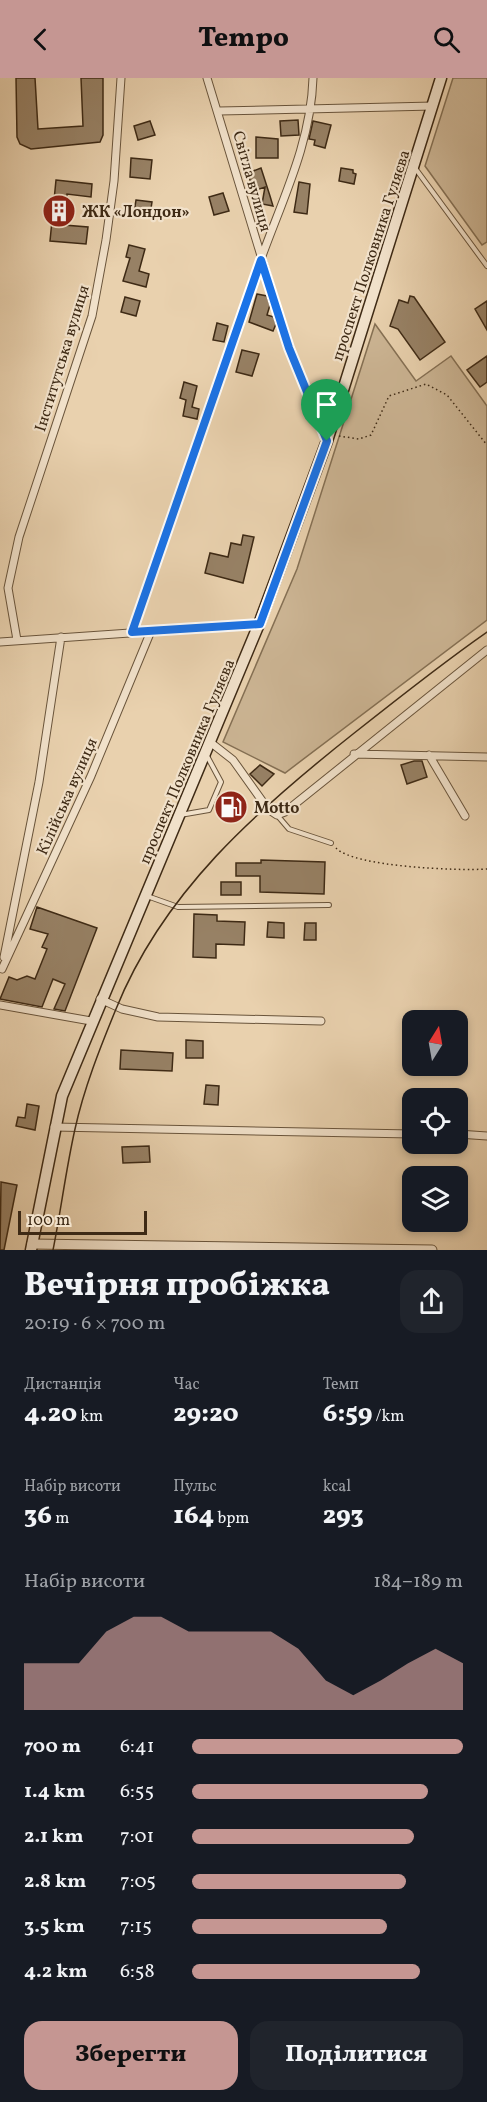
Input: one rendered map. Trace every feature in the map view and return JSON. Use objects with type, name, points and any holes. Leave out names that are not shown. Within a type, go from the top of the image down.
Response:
[{"type":"main road","name":"проспект Полковника Гуляєва","points":[[31,1247],[62,1096],[100,999],[260,624],[328,437],[441,78]]},
{"type":"street","name":"Інститутська вулиця","points":[[17,640],[8,588],[19,537],[92,316],[114,181],[121,78]]},
{"type":"street","name":"Світла вулиця","points":[[207,78],[219,111],[261,260],[289,348],[328,437]]},
{"type":"street","points":[[132,632],[303,146],[312,108],[313,78]]},
{"type":"street","points":[[219,111],[433,106]]},
{"type":"street","points":[[0,585],[8,588]]},
{"type":"street","points":[[0,642],[260,624]]},
{"type":"street","name":"Кілійська вулиця","points":[[1,973],[91,776],[151,631]]},
{"type":"street","points":[[1,973],[39,782],[61,637]]},
{"type":"street","points":[[208,748],[233,760],[268,809],[276,815],[285,812],[354,754],[487,650]]},
{"type":"street","points":[[354,754],[487,757]]},
{"type":"street","points":[[429,756],[465,816]]},
{"type":"street","points":[[100,999],[122,1009],[158,1017],[321,1020]]},
{"type":"street","points":[[0,1005],[91,1021]]},
{"type":"street","points":[[54,1127],[402,1134]]},
{"type":"street","points":[[468,1135],[487,1136]]},
{"type":"street","points":[[31,1247],[432,1250]]},
{"type":"lane","points":[[414,168],[487,266]]},
{"type":"lane","points":[[179,816],[209,810],[221,782],[208,748]]},
{"type":"lane","points":[[276,815],[289,829],[331,843]]},
{"type":"lane","points":[[146,895],[178,907],[329,905]]},
{"type":"path","points":[[328,437],[359,439],[371,435],[389,396],[426,384],[447,395],[487,445]]},
{"type":"path","points":[[331,843],[342,855],[382,864],[487,869]]},
{"type":"shaded area","points":[[453,78],[487,78],[487,242],[482,245],[425,166]]},
{"type":"shaded area","points":[[375,324],[416,381],[451,356],[487,406],[487,620],[285,773],[223,742],[297,569]]},
{"type":"building","points":[[16,78],[35,78],[38,129],[83,126],[81,78],[103,78],[103,135],[100,142],[31,149],[20,144],[17,137]]},
{"type":"building","points":[[298,120],[299,135],[281,136],[280,121]]},
{"type":"building","points":[[150,121],[155,135],[138,140],[134,126]]},
{"type":"building","points":[[313,121],[331,125],[325,148],[314,145],[315,140],[309,139]]},
{"type":"building","points":[[256,137],[278,139],[278,158],[256,158]]},
{"type":"building","points":[[131,158],[152,160],[150,179],[130,177]]},
{"type":"building","points":[[261,168],[273,206],[262,204],[265,187],[253,191],[248,173]]},
{"type":"building","points":[[341,168],[353,170],[356,174],[354,184],[339,181]]},
{"type":"building","name":"ЖК «Лондон»","points":[[56,180],[92,184],[91,197],[67,194],[64,225],[88,227],[86,244],[50,241]]},
{"type":"building","points":[[299,182],[310,184],[307,214],[294,212]]},
{"type":"building","points":[[223,193],[229,211],[214,215],[209,197]]},
{"type":"building","points":[[136,200],[152,202],[150,215],[134,213]]},
{"type":"building","points":[[129,245],[145,249],[139,271],[149,274],[146,287],[123,281],[130,258],[126,257]]},
{"type":"building","points":[[257,294],[267,296],[270,305],[267,315],[274,317],[276,324],[273,331],[249,322]]},
{"type":"building","points":[[410,296],[414,297],[445,342],[420,360],[398,329],[390,326],[399,300],[408,303]]},
{"type":"building","points":[[125,297],[140,301],[136,316],[121,312]]},
{"type":"building","points":[[487,301],[487,330],[475,309]]},
{"type":"building","points":[[217,323],[228,326],[224,342],[213,340]]},
{"type":"building","points":[[242,350],[259,354],[252,376],[236,372]]},
{"type":"building","points":[[487,356],[487,382],[480,387],[467,370]]},
{"type":"building","points":[[184,382],[197,386],[192,407],[199,409],[197,419],[183,416],[186,400],[180,398]]},
{"type":"building","points":[[243,535],[254,537],[243,583],[205,573],[210,553],[228,557],[231,543],[241,545]]},
{"type":"building","points":[[422,761],[427,777],[407,784],[401,765]]},
{"type":"building","points":[[260,765],[274,774],[262,786],[250,774]]},
{"type":"building","points":[[261,860],[325,862],[324,894],[260,892],[260,876],[236,876],[236,863],[261,863]]},
{"type":"building","points":[[221,882],[241,882],[241,895],[221,895]]},
{"type":"building","points":[[37,907],[97,928],[65,1011],[54,1009],[65,984],[53,979],[42,1007],[0,999],[9,977],[17,980],[27,976],[35,979],[47,949],[42,947],[48,934],[30,929]]},
{"type":"building","points":[[194,914],[217,915],[217,921],[245,922],[244,945],[216,944],[216,958],[193,957]]},
{"type":"building","points":[[268,922],[284,923],[284,938],[267,937]]},
{"type":"building","points":[[305,923],[316,923],[316,940],[304,940]]},
{"type":"building","points":[[186,1040],[203,1041],[203,1058],[186,1058]]},
{"type":"building","points":[[121,1050],[173,1053],[172,1071],[120,1069]]},
{"type":"building","points":[[206,1085],[219,1086],[218,1105],[204,1104]]},
{"type":"building","points":[[27,1104],[39,1106],[35,1130],[16,1126],[18,1117],[25,1118]]},
{"type":"building","points":[[149,1146],[150,1162],[123,1163],[122,1147]]},
{"type":"building","points":[[1,1182],[17,1185],[4,1250],[0,1250]]},
{"type":"tram line","points":[[53,1250],[72,1144],[88,1083],[116,1009],[159,927],[216,856],[282,793],[403,695],[487,632]]},
{"type":"place","name":"ЖК «Лондон»","points":[[59,211]]},
{"type":"place","name":"Motto","points":[[231,807]]},
{"type":"route","points":[[261,260],[289,348],[327,441],[260,624],[132,632],[261,260]]}]
